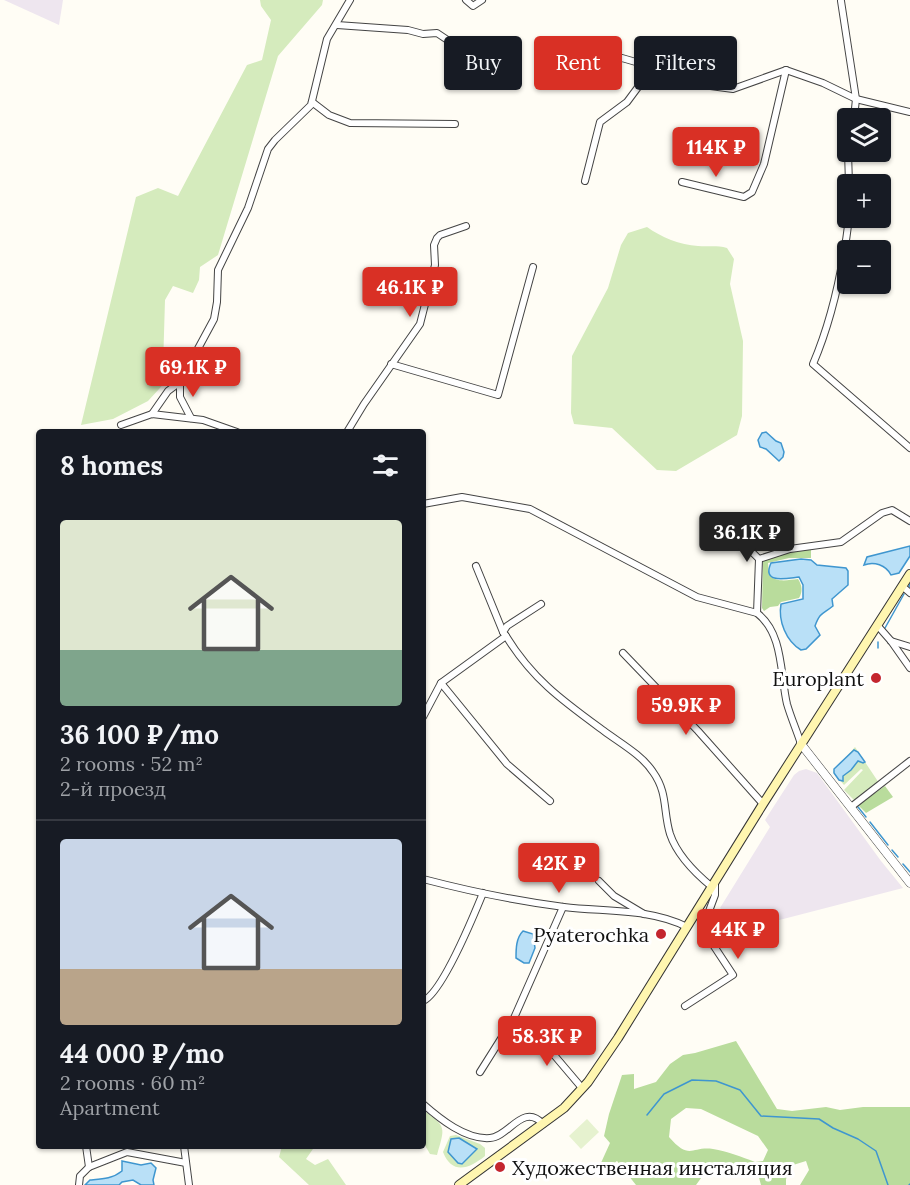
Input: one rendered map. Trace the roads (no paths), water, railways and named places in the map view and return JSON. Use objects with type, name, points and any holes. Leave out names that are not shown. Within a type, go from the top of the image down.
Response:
[{"type":"main road","points":[[459,1185],[564,1108],[582,1088],[618,1038],[763,804],[910,574]]},
{"type":"street","points":[[152,414],[168,391],[180,382],[214,319],[218,270],[248,208],[268,149],[312,102],[327,39],[350,0]]},
{"type":"street","points":[[466,0],[472,6],[482,0]]},
{"type":"street","points":[[841,1],[856,99],[855,108]]},
{"type":"street","points":[[337,25],[408,30],[423,34],[437,33],[444,37]]},
{"type":"street","points":[[682,182],[744,197],[752,192],[764,164],[786,70]]},
{"type":"street","points":[[737,88],[786,70],[823,82],[856,99],[910,112]]},
{"type":"street","points":[[585,181],[600,122],[627,102],[636,90]]},
{"type":"street","points":[[312,102],[329,114],[350,123],[455,124]]},
{"type":"street","points":[[349,429],[420,324],[435,265],[436,238],[466,226]]},
{"type":"street","points":[[848,228],[843,265],[826,330],[813,363],[910,448]]},
{"type":"street","points":[[391,364],[498,395],[533,267]]},
{"type":"street","points":[[180,382],[181,401],[191,418]]},
{"type":"street","points":[[121,425],[152,414],[191,418],[230,429]]},
{"type":"street","points":[[426,503],[462,497],[530,509],[697,597],[757,614],[764,619],[777,646],[787,702],[801,744],[910,883]]},
{"type":"street","points":[[759,559],[790,549],[841,542],[882,513],[892,510],[910,521]]},
{"type":"street","points":[[750,525],[744,544],[759,559],[757,614]]},
{"type":"street","points":[[476,566],[505,634],[519,658],[538,680],[560,699],[649,766],[663,791],[669,832],[673,843],[680,853],[714,885],[716,895],[705,922],[705,931],[733,975],[685,1006]]},
{"type":"street","points":[[902,586],[910,593]]},
{"type":"street","points":[[426,711],[441,683],[505,634],[507,626],[541,604]]},
{"type":"street","points":[[877,626],[910,668]]},
{"type":"street","points":[[891,641],[910,647]]},
{"type":"street","points":[[622,653],[763,804]]},
{"type":"street","points":[[441,683],[507,765],[550,801]]},
{"type":"street","points":[[851,807],[910,761]]},
{"type":"street","points":[[426,880],[483,893],[563,907],[646,915],[687,927]]},
{"type":"street","points":[[599,881],[614,896],[646,915]]},
{"type":"street","points":[[426,1000],[430,998],[467,932],[483,893]]},
{"type":"street","points":[[480,1072],[514,1018],[563,907]]},
{"type":"street","points":[[532,1029],[582,1088]]},
{"type":"street","points":[[426,1106],[461,1131],[482,1138],[496,1137],[523,1118],[538,1119],[543,1124]]},
{"type":"street","points":[[86,1149],[89,1167]]},
{"type":"street","points":[[184,1149],[189,1185]]},
{"type":"street","points":[[79,1185],[80,1176],[89,1167],[127,1152],[186,1163]]},
{"type":"water","points":[[766,432],[781,443],[784,452],[779,461],[766,449],[760,447],[758,440],[762,433]]},
{"type":"water","points":[[910,546],[910,556],[899,573],[891,575],[883,566],[864,565],[867,557]]},
{"type":"water","points":[[811,560],[817,565],[846,568],[848,585],[832,599],[833,606],[819,618],[815,626],[820,635],[806,649],[801,650],[787,636],[780,610],[781,604],[803,599],[803,585],[799,577],[777,579],[770,575],[769,570],[771,563]]},
{"type":"water","points":[[854,750],[865,762],[858,761],[843,776],[843,781],[839,780],[834,769]]},
{"type":"water","points":[[523,931],[533,934],[535,948],[529,963],[516,958],[516,947]]},
{"type":"water","points":[[459,1138],[477,1149],[462,1164],[458,1163],[448,1152],[451,1139]]},
{"type":"water","points":[[122,1161],[141,1165],[151,1163],[156,1168],[154,1185],[141,1185],[133,1180],[122,1182],[119,1185],[85,1185],[90,1180],[118,1174],[122,1171]]},
{"type":"waterway","points":[[885,628],[904,594]]},
{"type":"waterway","points":[[878,642],[878,648]]},
{"type":"waterway","points":[[858,807],[866,817]]},
{"type":"waterway","points":[[870,822],[888,845]]},
{"type":"waterway","points":[[892,850],[898,857]]},
{"type":"waterway","points":[[903,864],[910,872]]},
{"type":"waterway","points":[[647,1115],[664,1094],[692,1080],[716,1081],[740,1090],[761,1116],[819,1119],[858,1139],[876,1151],[888,1185]]},
{"type":"place","name":"Europlant","points":[[876,678]]},
{"type":"place","name":"Pyaterochka","points":[[661,934]]},
{"type":"place","name":"Художественная инсталяция","points":[[500,1167]]}]
